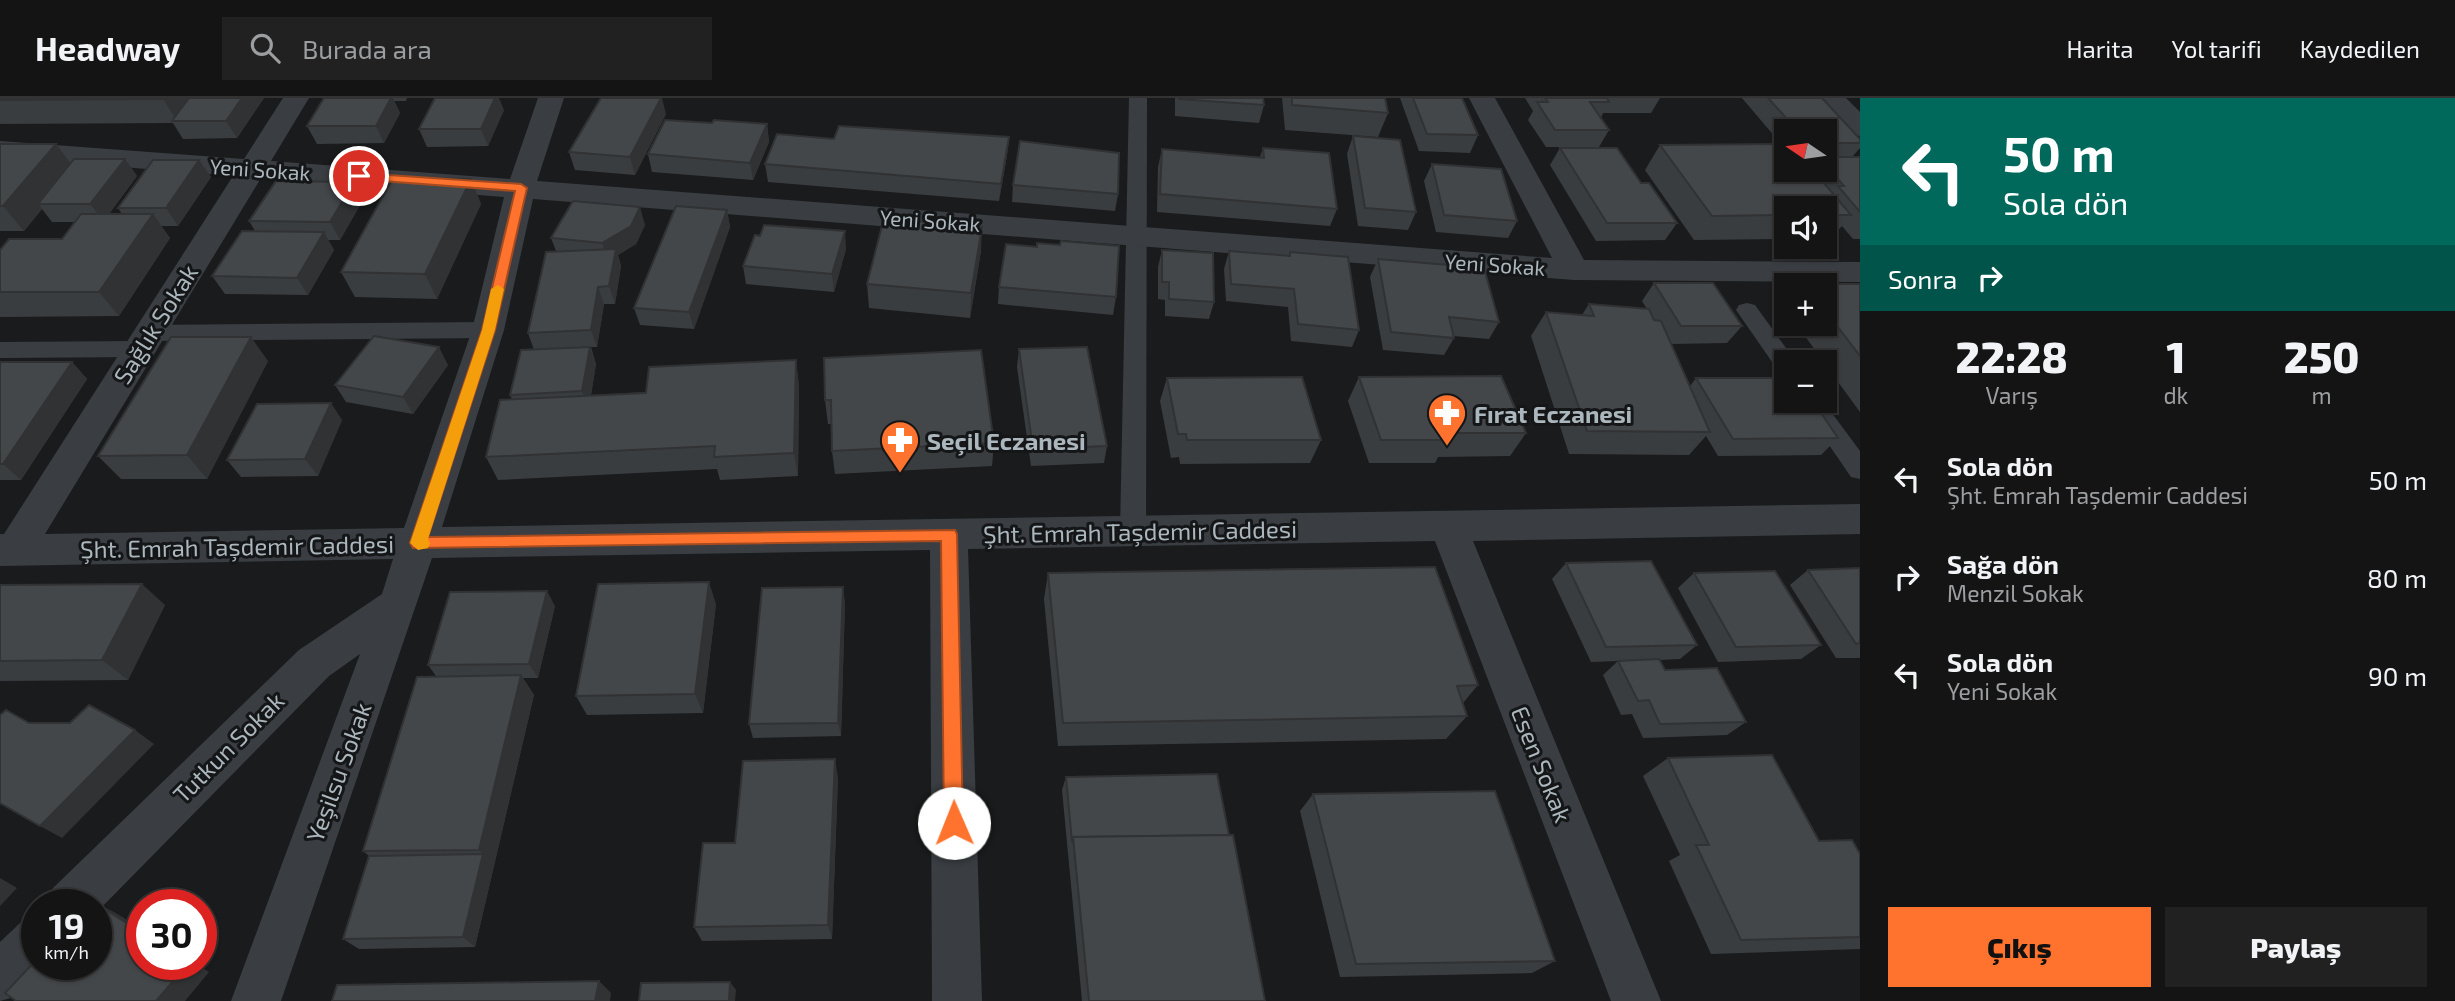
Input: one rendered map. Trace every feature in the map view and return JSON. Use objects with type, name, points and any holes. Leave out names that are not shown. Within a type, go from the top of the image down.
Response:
[{"type":"street","name":"Sağlık Sokak","points":[[8,550],[145,341],[296,98]]},
{"type":"street","name":"Yeşilsu Sokak","points":[[256,1001],[398,604],[488,330],[521,188],[551,98]]},
{"type":"street","points":[[1482,98],[1574,270]]},
{"type":"street","points":[[1831,98],[1860,128]]},
{"type":"street","name":"Yeni Sokak","points":[[0,149],[1574,270],[1860,272]]},
{"type":"street","name":"Şht. Emrah Taşdemir Caddesi","points":[[8,550],[1860,519]]},
{"type":"street","name":"Esen Sokak","points":[[1448,526],[1636,1001]]},
{"type":"street","points":[[949,534],[957,1001]]},
{"type":"street","name":"Tutkun Sokak","points":[[86,889],[314,663],[398,604]]},
{"type":"street","points":[[0,978],[21,956]]},
{"type":"lane","points":[[1133,531],[1138,98]]},
{"type":"lane","points":[[1747,310],[1776,350]]},
{"type":"lane","points":[[0,350],[145,341],[488,330]]},
{"type":"lane","points":[[1820,413],[1860,470]]},
{"type":"building","points":[[163,98],[163,99],[0,100]]},
{"type":"building","points":[[189,98],[242,98],[226,121],[172,121]]},
{"type":"building","points":[[324,98],[391,98],[376,126],[307,126]]},
{"type":"building","points":[[435,98],[495,98],[481,129],[419,129]]},
{"type":"building","points":[[601,98],[661,98],[630,157],[569,152]]},
{"type":"building","points":[[1263,98],[1264,105],[1179,99]]},
{"type":"building","points":[[1292,98],[1385,98],[1388,113],[1292,105]]},
{"type":"building","points":[[1413,98],[1462,98],[1478,135],[1427,134]]},
{"type":"building","points":[[1545,98],[1607,98],[1609,102],[1590,102],[1609,130],[1555,130],[1537,102],[1548,102]]},
{"type":"building","points":[[1768,98],[1822,98],[1860,139],[1860,143],[1838,143],[1838,119],[1787,119]]},
{"type":"building","points":[[665,120],[767,124],[750,163],[648,154]]},
{"type":"building","points":[[839,126],[1009,137],[1001,184],[765,164],[777,134],[834,139]]},
{"type":"building","points":[[1353,136],[1400,140],[1416,212],[1365,208]]},
{"type":"building","points":[[1020,141],[1119,153],[1118,194],[1013,185]]},
{"type":"building","points":[[0,144],[56,144],[3,206],[0,206]]},
{"type":"building","points":[[1774,144],[1774,182],[1823,182],[1835,196],[1774,196],[1774,215],[1712,216],[1660,145]]},
{"type":"building","points":[[1263,148],[1329,153],[1337,209],[1160,194],[1162,149],[1264,158]]},
{"type":"building","points":[[1560,148],[1617,148],[1641,183],[1649,183],[1677,223],[1607,223]]},
{"type":"building","points":[[1838,157],[1860,157],[1860,212],[1838,186],[1844,186],[1838,179]]},
{"type":"building","points":[[74,159],[125,159],[90,204],[38,204]]},
{"type":"building","points":[[153,160],[199,160],[166,208],[118,208]]},
{"type":"building","points":[[1432,164],[1501,169],[1517,221],[1444,215]]},
{"type":"building","points":[[393,178],[471,179],[425,274],[341,272]]},
{"type":"building","points":[[276,181],[354,182],[330,222],[249,221]]},
{"type":"building","points":[[1837,198],[1851,215],[1837,215]]},
{"type":"building","points":[[573,201],[640,207],[631,226],[602,243],[551,238]]},
{"type":"building","points":[[676,206],[727,210],[689,312],[634,308]]},
{"type":"building","points":[[81,214],[153,214],[99,292],[0,292],[0,250],[9,239],[62,239]]},
{"type":"building","points":[[884,218],[982,227],[971,293],[867,284]]},
{"type":"building","points":[[764,225],[845,231],[832,274],[743,266],[755,235],[760,236]]},
{"type":"building","points":[[242,231],[324,232],[297,278],[212,276]]},
{"type":"building","points":[[1061,241],[1119,246],[1116,297],[999,287],[1006,244],[1037,247],[1037,243],[1060,245]]},
{"type":"building","points":[[616,249],[609,286],[598,287],[591,330],[528,333],[546,252]]},
{"type":"building","points":[[1162,250],[1213,253],[1214,302],[1169,299],[1169,282],[1162,282]]},
{"type":"building","points":[[1229,251],[1348,257],[1359,330],[1298,324],[1294,289],[1231,284]]},
{"type":"building","points":[[1378,259],[1484,268],[1499,322],[1449,317],[1454,338],[1391,332]]},
{"type":"building","points":[[1654,283],[1713,283],[1742,326],[1681,326]]},
{"type":"building","points":[[1837,284],[1860,284],[1860,356],[1837,326]]},
{"type":"building","points":[[1589,304],[1649,309],[1654,320],[1661,321],[1710,432],[1587,431],[1546,312],[1594,316]]},
{"type":"building","points":[[374,336],[439,347],[403,397],[335,385]]},
{"type":"building","points":[[171,337],[251,337],[187,455],[98,456]]},
{"type":"building","points":[[590,347],[582,391],[510,395],[521,350]]},
{"type":"building","points":[[1087,347],[1107,446],[1033,449],[1019,349]]},
{"type":"building","points":[[981,350],[994,443],[832,451],[831,400],[825,400],[824,358]]},
{"type":"building","points":[[796,360],[794,453],[714,457],[715,446],[486,457],[500,400],[646,393],[649,367]]},
{"type":"building","points":[[1,362],[72,362],[3,464],[0,464]]},
{"type":"building","points":[[1501,376],[1526,433],[1446,433],[1449,440],[1381,440],[1359,377]]},
{"type":"building","points":[[1302,377],[1321,440],[1187,440],[1186,434],[1178,434],[1167,378]]},
{"type":"building","points":[[1696,378],[1774,378],[1774,413],[1821,413],[1838,438],[1733,439]]},
{"type":"building","points":[[331,403],[305,459],[227,460],[257,404]]},
{"type":"building","points":[[1651,561],[1697,645],[1606,647],[1566,563]]},
{"type":"building","points":[[1435,567],[1478,685],[1457,686],[1467,716],[1063,723],[1048,573]]},
{"type":"building","points":[[1860,568],[1860,643],[1856,644],[1808,570]]},
{"type":"building","points":[[1775,571],[1821,645],[1736,647],[1694,573]]},
{"type":"building","points":[[709,582],[695,694],[576,696],[598,584]]},
{"type":"building","points":[[142,584],[102,660],[0,661],[0,585]]},
{"type":"building","points":[[843,587],[838,723],[749,724],[762,588]]},
{"type":"building","points":[[547,591],[529,664],[428,665],[450,592]]},
{"type":"building","points":[[1659,659],[1665,670],[1717,668],[1746,722],[1660,724],[1649,700],[1638,701],[1618,661]]},
{"type":"building","points":[[521,675],[479,850],[363,851],[417,677]]},
{"type":"building","points":[[89,705],[135,730],[40,826],[0,803],[0,715],[6,710],[29,723],[70,723]]},
{"type":"building","points":[[1772,755],[1819,841],[1852,840],[1860,854],[1860,937],[1741,940],[1696,845],[1709,845],[1668,758]]},
{"type":"building","points":[[835,759],[828,925],[694,927],[703,843],[735,843],[743,761]]},
{"type":"building","points":[[1217,774],[1229,835],[1073,837],[1072,842],[1066,777]]},
{"type":"building","points":[[1495,791],[1555,961],[1356,964],[1313,794]]},
{"type":"building","points":[[1233,835],[1265,1001],[1089,1001],[1073,837]]},
{"type":"building","points":[[483,854],[463,937],[343,939],[369,856]]},
{"type":"building","points":[[112,914],[126,923],[126,980],[174,980],[156,1001],[16,1001],[5,993],[21,976],[21,980],[112,980]]},
{"type":"building","points":[[599,981],[595,1001],[332,1001],[337,985]]},
{"type":"building","points":[[730,982],[729,1001],[639,1001],[641,983]]},
{"type":"slow traffic","points":[[422,543],[418,543],[488,330],[498,289]]},
{"type":"place","name":"Fırat Eczanesi","points":[[1447,447]]},
{"type":"place","name":"Seçil Eczanesi","points":[[900,474]]},
{"type":"route","points":[[359,176],[521,188],[488,330],[418,543],[949,534],[954,823]]}]
